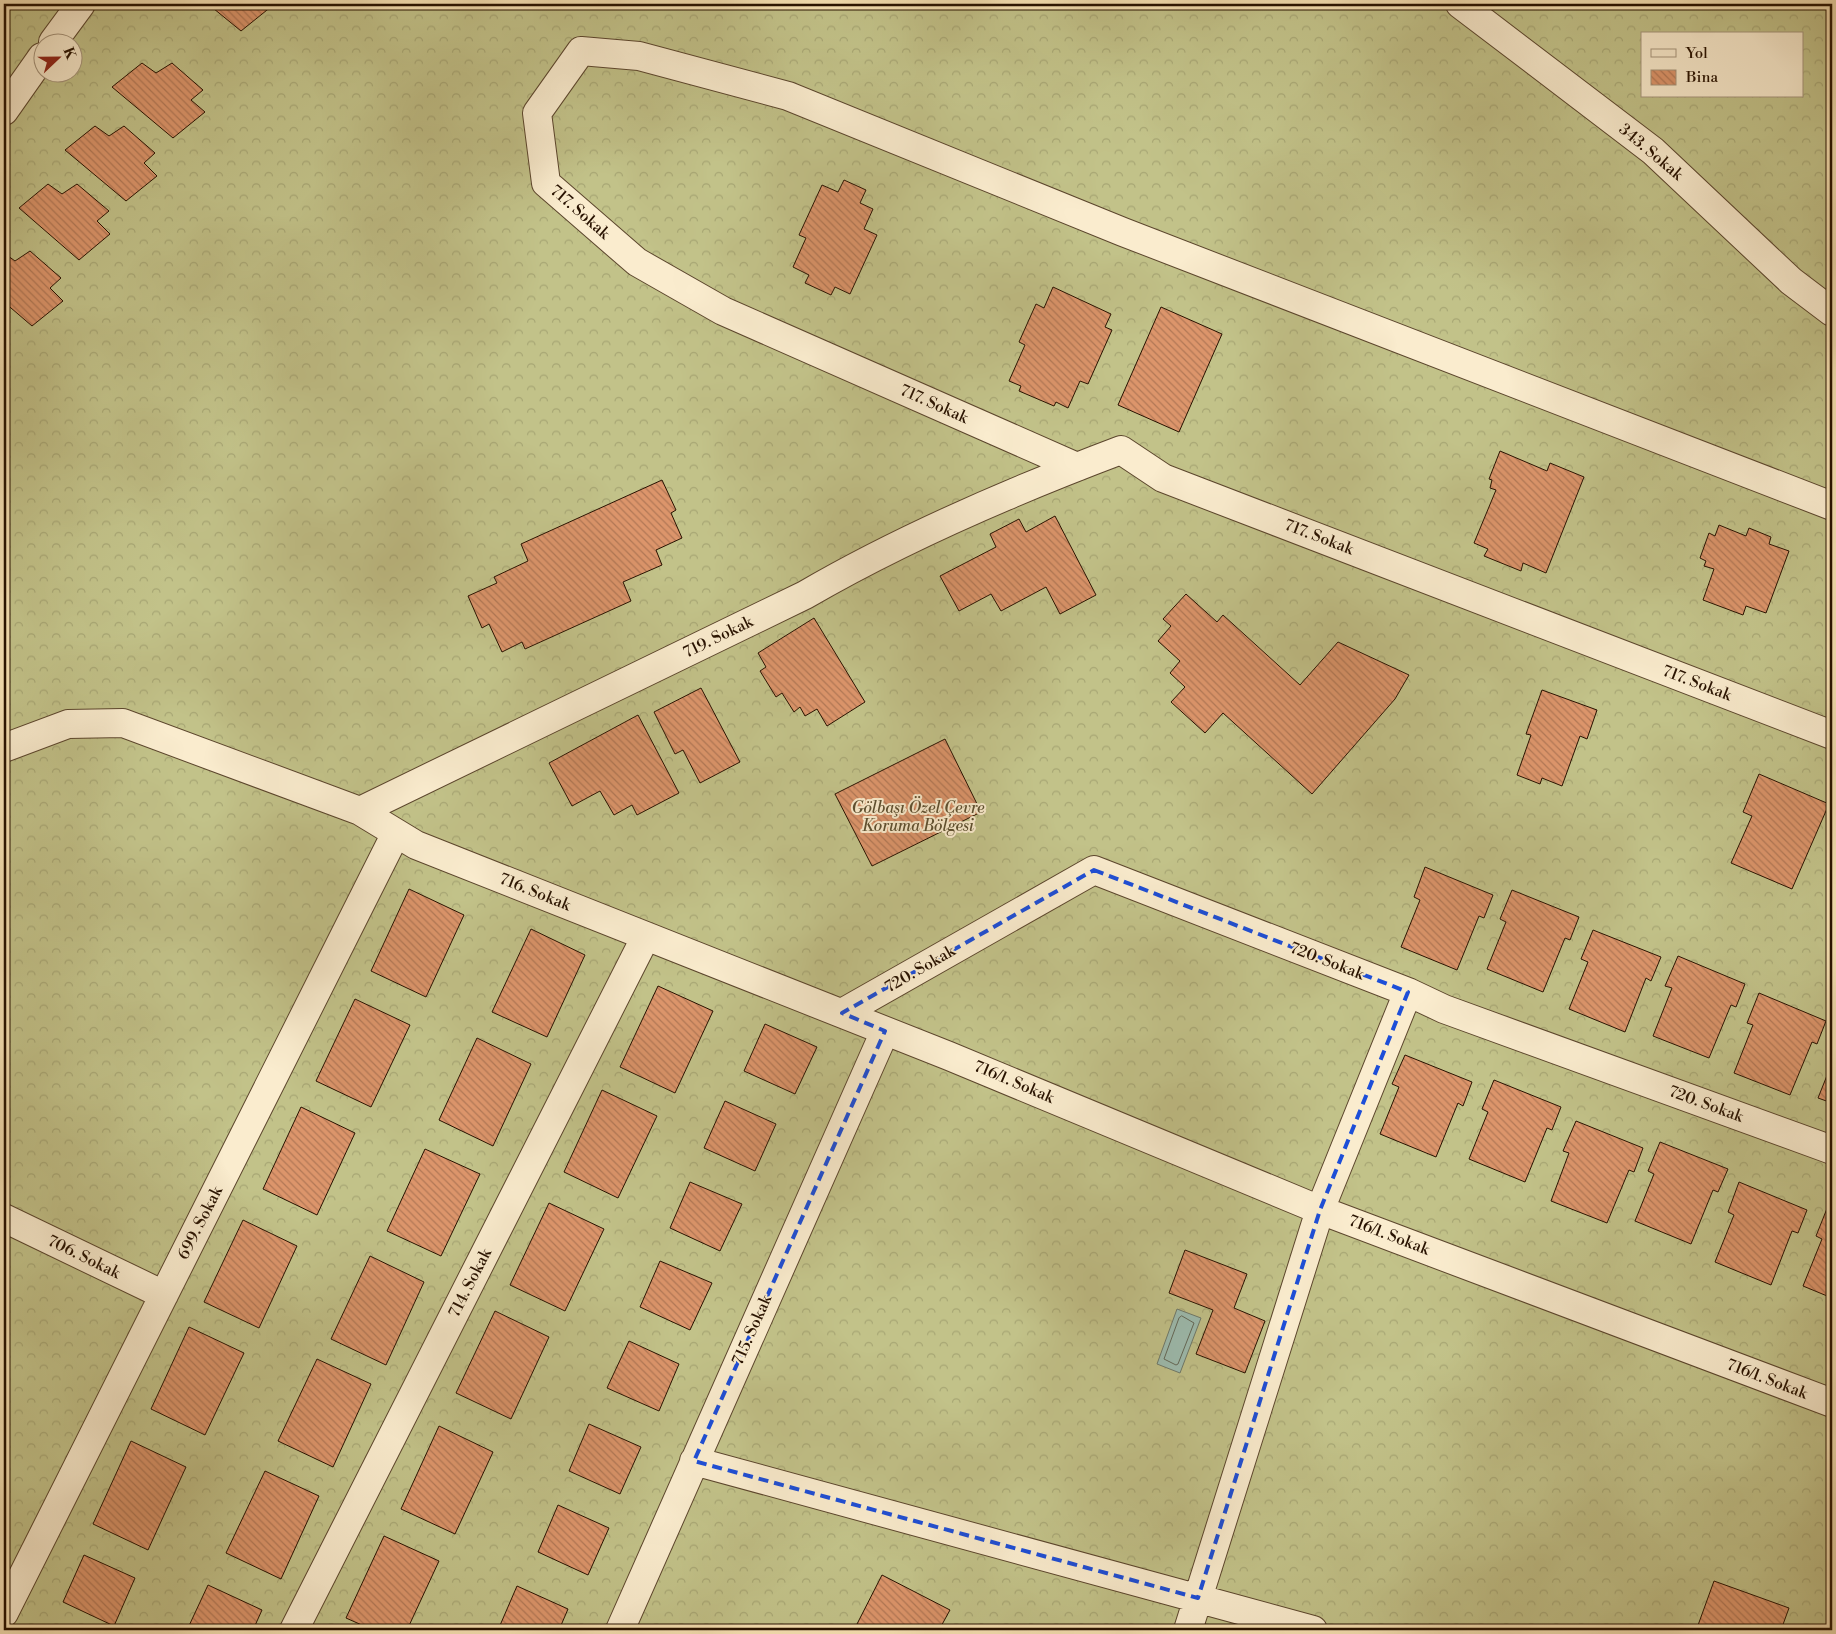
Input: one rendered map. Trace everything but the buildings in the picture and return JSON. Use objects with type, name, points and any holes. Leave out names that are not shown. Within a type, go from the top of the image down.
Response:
[{"type":"street","points":[[60,32],[81,4]]},
{"type":"street","name":"343. Sokak","points":[[1460,4],[1653,150],[1791,281],[1832,312]]},
{"type":"street","name":"717. Sokak","points":[[1832,506],[1123,232],[788,96],[639,56],[581,52],[537,113],[546,183],[637,262],[724,311],[1077,466],[1121,450],[1163,478],[1832,735]]},
{"type":"street","points":[[4,111],[32,71]]},
{"type":"street","name":"719. Sokak","points":[[360,811],[805,595],[852,567],[1051,476],[1077,466]]},
{"type":"street","name":"716. Sokak","points":[[4,748],[68,724],[123,723],[360,811],[416,845],[949,1056]]},
{"type":"street","name":"699. Sokak","points":[[4,1613],[396,833]]},
{"type":"street","name":"720. Sokak","points":[[842,1014],[1094,870],[1408,992],[1444,1009],[1832,1150]]},
{"type":"street","name":"714. Sokak","points":[[294,1630],[646,936]]},
{"type":"street","points":[[1188,1630],[1320,1210],[1408,992]]},
{"type":"street","name":"715. Sokak","points":[[620,1630],[885,1031]]},
{"type":"street","name":"716/1. Sokak","points":[[949,1056],[1320,1210],[1832,1404]]},
{"type":"street","name":"706. Sokak","points":[[4,1218],[164,1295]]},
{"type":"street","points":[[694,1462],[1313,1630]]},
{"type":"highlighted area","points":[[1094,870],[1408,992],[1320,1210],[1198,1598],[694,1461],[885,1031],[842,1013]]},
{"type":"green space","name":"Gölbaşı Özel Çevre Koruma Bölgesi","points":[[4,4],[1832,4],[1832,1630],[4,1630]]},
{"type":"water","points":[[1177,1309],[1201,1318],[1180,1373],[1157,1364]]}]
